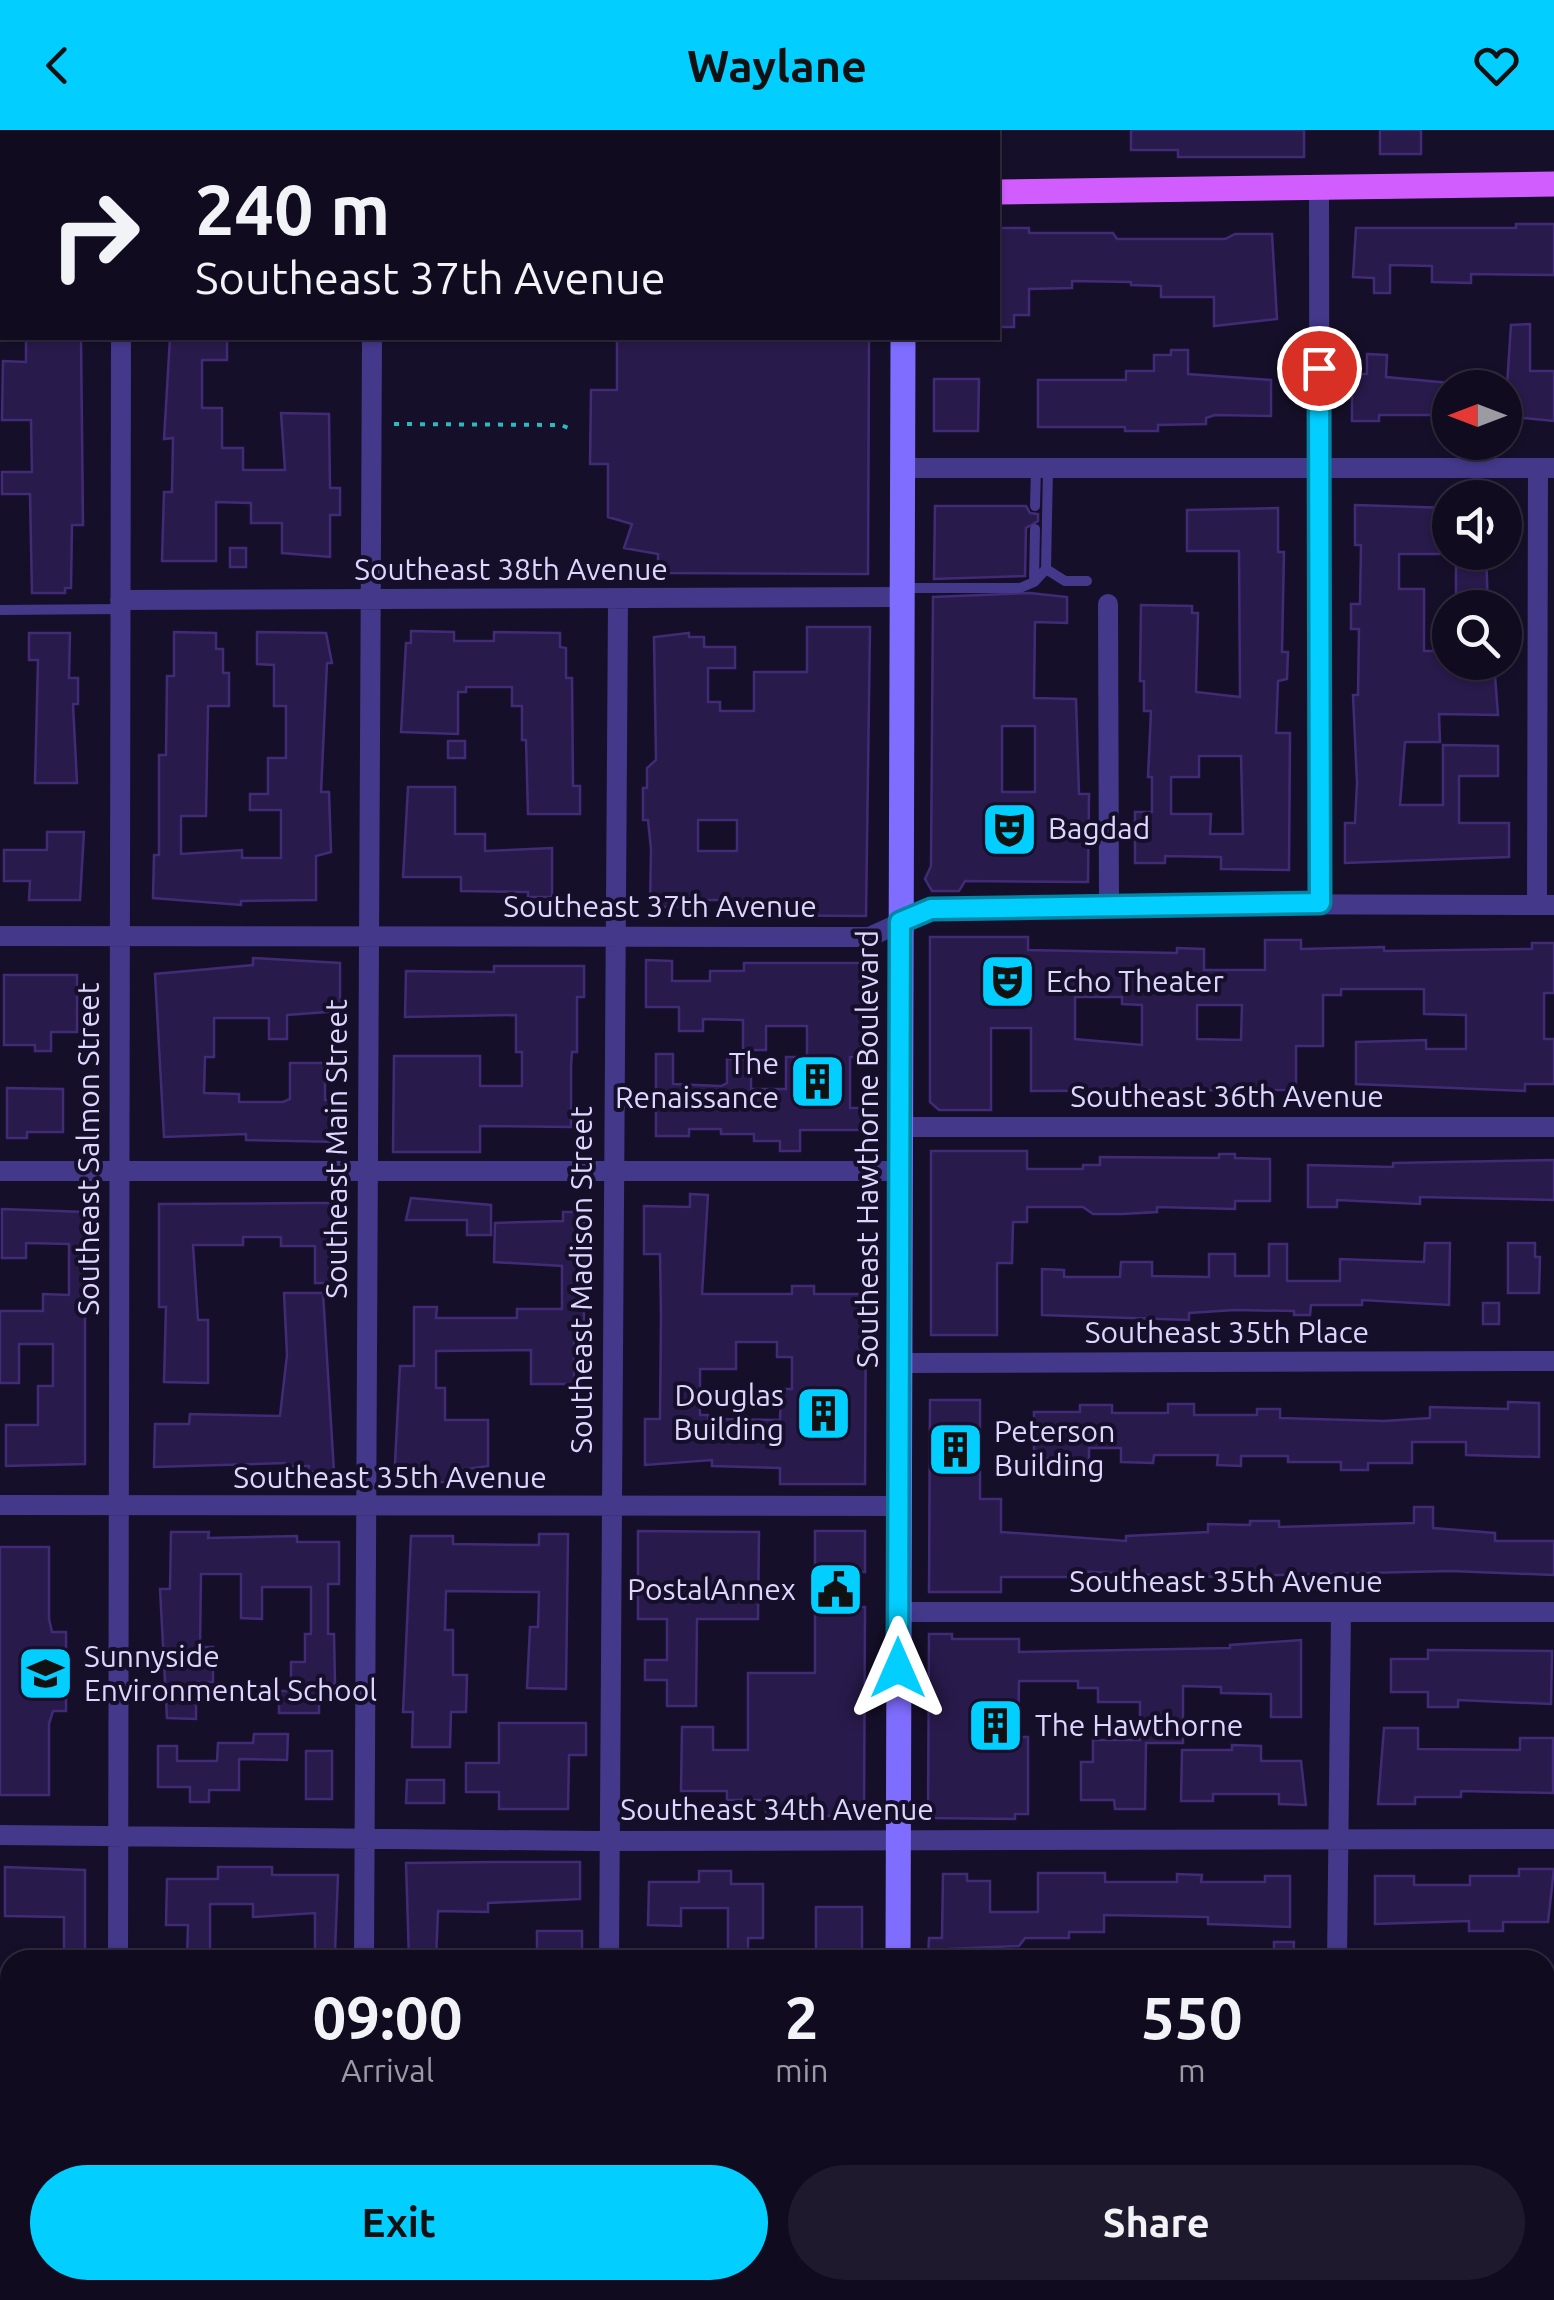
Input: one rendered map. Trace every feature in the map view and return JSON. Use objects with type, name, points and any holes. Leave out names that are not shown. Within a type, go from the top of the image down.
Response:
[{"type":"main road","points":[[1000,192],[1554,184]]},
{"type":"main road","name":"Southeast Hawthorne Boulevard","points":[[898,1950],[903,340]]},
{"type":"street","points":[[1319,190],[1320,903]]},
{"type":"street","name":"Southeast Salmon Street","points":[[118,1950],[121,340]]},
{"type":"street","name":"Southeast Main Street","points":[[364,1950],[372,340]]},
{"type":"street","points":[[903,468],[1546,468],[1545,905]]},
{"type":"street","name":"Southeast 38th Avenue","points":[[120,604],[618,600],[902,593]]},
{"type":"street","name":"Southeast Madison Street","points":[[608,1950],[618,600]]},
{"type":"street","points":[[1108,604],[1109,904]]},
{"type":"street","name":"Southeast 37th Avenue","points":[[0,936],[870,937],[931,909],[1109,904],[1545,905]]},
{"type":"street","name":"Southeast 36th Avenue","points":[[900,1127],[1554,1128]]},
{"type":"street","points":[[0,1172],[900,1171]]},
{"type":"street","name":"Southeast 35th Place","points":[[900,1363],[1554,1361]]},
{"type":"street","name":"Southeast 35th Avenue","points":[[0,1504],[611,1509],[899,1506]]},
{"type":"street","name":"Southeast 35th Avenue","points":[[899,1612],[1554,1612]]},
{"type":"street","points":[[1337,1950],[1341,1612]]},
{"type":"street","name":"Southeast 34th Avenue","points":[[0,1835],[610,1841],[1554,1839]]},
{"type":"lane","points":[[1035,506],[1042,468]]},
{"type":"lane","points":[[902,593],[1020,588],[1034,582],[1046,569],[1042,468]]},
{"type":"lane","points":[[1034,582],[1035,528]]},
{"type":"lane","points":[[1046,569],[1065,581],[1088,581]]},
{"type":"lane","points":[[0,610],[120,604]]},
{"type":"path","points":[[372,424],[561,425],[573,430]]},
{"type":"building","points":[[1131,130],[1304,130],[1304,157],[1178,157],[1178,150],[1131,150]]},
{"type":"building","points":[[1380,130],[1421,130],[1421,154],[1380,154]]},
{"type":"building","points":[[1516,224],[1554,224],[1554,275],[1471,274],[1471,283],[1432,282],[1432,266],[1390,265],[1390,293],[1374,293],[1374,278],[1353,277],[1356,228],[1516,228]]},
{"type":"building","points":[[1000,228],[1029,228],[1029,233],[1113,233],[1117,239],[1225,239],[1235,234],[1272,234],[1277,319],[1214,326],[1214,297],[1161,297],[1161,286],[1072,281],[1072,288],[1029,289],[1029,315],[1014,315],[1014,327],[1000,327]]},
{"type":"building","points":[[1530,324],[1530,371],[1554,371],[1554,421],[1522,418],[1522,370],[1508,370],[1511,325]]},
{"type":"building","points":[[26,340],[81,340],[83,525],[72,525],[71,588],[65,588],[65,593],[32,593],[30,494],[2,494],[2,472],[32,472],[31,420],[2,420],[3,361],[26,362]]},
{"type":"building","points":[[170,340],[227,340],[227,360],[202,360],[202,408],[222,408],[222,448],[243,448],[243,470],[285,470],[281,413],[329,414],[330,488],[340,488],[340,515],[330,515],[330,557],[282,553],[282,523],[251,523],[251,503],[216,502],[216,561],[162,561],[164,492],[172,492],[173,438],[164,439]]},
{"type":"building","points":[[617,340],[869,340],[868,574],[658,573],[658,554],[624,548],[632,524],[608,517],[608,464],[590,464],[591,390],[617,390]]},
{"type":"building","points":[[1171,350],[1188,350],[1188,374],[1271,380],[1271,416],[1215,415],[1206,418],[1206,424],[1158,425],[1158,431],[1038,427],[1038,380],[1126,380],[1126,371],[1154,371],[1154,355],[1171,355]]},
{"type":"building","points":[[1367,354],[1387,355],[1386,377],[1432,381],[1432,415],[1379,415],[1379,421],[1352,421],[1352,374],[1367,374]]},
{"type":"building","points":[[934,379],[979,379],[978,431],[934,431]]},
{"type":"building","points":[[1355,505],[1432,507],[1432,554],[1399,554],[1399,589],[1424,589],[1424,651],[1432,651],[1432,680],[1495,680],[1498,715],[1439,714],[1440,742],[1405,742],[1400,805],[1443,805],[1443,745],[1498,746],[1498,776],[1459,776],[1459,823],[1509,823],[1509,857],[1345,863],[1345,823],[1355,823],[1357,783],[1353,695],[1358,695],[1359,629],[1351,629],[1351,604],[1360,604],[1361,545],[1355,545]]},
{"type":"building","points":[[935,506],[1026,506],[1030,513],[1038,514],[1038,521],[1026,528],[1025,576],[934,579]]},
{"type":"building","points":[[1278,508],[1278,552],[1284,552],[1282,652],[1288,652],[1287,679],[1278,681],[1276,733],[1290,733],[1289,870],[1221,869],[1221,857],[1165,856],[1165,863],[1135,863],[1135,812],[1152,812],[1152,777],[1148,777],[1151,711],[1144,711],[1144,681],[1140,681],[1141,605],[1192,606],[1192,613],[1198,613],[1196,692],[1240,697],[1239,551],[1187,551],[1187,510]],"holes":[[[1199,756],[1241,756],[1243,834],[1210,834],[1211,814],[1171,814],[1171,777],[1199,777]]]},
{"type":"building","points":[[230,548],[246,548],[246,567],[230,567]]},
{"type":"building","points":[[1456,570],[1487,570],[1487,590],[1456,590]]},
{"type":"building","points":[[1030,593],[1067,597],[1067,623],[1035,622],[1034,698],[1076,699],[1079,794],[1089,794],[1088,882],[965,881],[959,891],[932,891],[925,879],[931,866],[933,597]],"holes":[[[1002,726],[1035,726],[1035,792],[1002,792]]]},
{"type":"building","points":[[807,627],[870,627],[866,916],[737,915],[737,900],[690,900],[690,907],[650,907],[651,849],[648,820],[643,820],[643,788],[647,788],[647,768],[656,760],[654,637],[689,633],[689,637],[704,637],[704,647],[735,647],[735,668],[708,668],[708,702],[720,702],[720,711],[754,711],[754,672],[807,672]],"holes":[[[698,820],[737,820],[737,851],[698,851]]]},
{"type":"building","points":[[411,631],[454,632],[454,641],[494,641],[494,632],[560,633],[560,647],[566,648],[566,678],[572,678],[573,786],[580,786],[580,814],[528,814],[522,706],[512,706],[512,687],[466,687],[466,692],[458,692],[458,734],[401,732],[406,643],[411,643]]},
{"type":"building","points":[[174,632],[216,633],[216,649],[223,649],[223,673],[229,673],[229,706],[208,706],[206,816],[181,816],[181,854],[242,850],[242,858],[281,858],[281,810],[250,810],[250,794],[268,794],[268,758],[286,758],[286,706],[274,706],[274,665],[257,664],[257,632],[326,633],[332,663],[327,663],[321,792],[329,792],[331,852],[316,856],[316,900],[241,901],[241,905],[153,898],[154,855],[159,855],[159,755],[166,755],[167,676],[174,676]]},
{"type":"building","points":[[29,633],[70,633],[69,678],[78,678],[78,704],[73,704],[77,783],[35,783],[38,660],[29,660]]},
{"type":"building","points":[[448,741],[465,741],[465,758],[448,758]]},
{"type":"building","points":[[408,787],[455,787],[455,834],[485,834],[485,851],[552,848],[552,897],[528,897],[528,892],[461,891],[461,877],[403,877]]},
{"type":"building","points":[[47,832],[84,832],[80,900],[29,900],[30,881],[4,881],[4,850],[47,850]]},
{"type":"building","points":[[930,937],[1028,937],[1028,950],[1177,953],[1177,948],[1204,949],[1204,970],[1265,970],[1265,940],[1301,940],[1301,949],[1384,947],[1384,951],[1532,949],[1532,943],[1554,943],[1554,993],[1544,993],[1544,1039],[1554,1039],[1554,1084],[1525,1084],[1525,1091],[1356,1084],[1356,1042],[1426,1040],[1426,1049],[1466,1049],[1466,1015],[1424,1014],[1424,989],[1341,989],[1341,995],[1323,995],[1323,1046],[1296,1046],[1296,1090],[1031,1091],[1031,1028],[991,1028],[991,1110],[939,1110],[930,1102]],"holes":[[[1075,997],[1122,997],[1122,1004],[1142,1005],[1142,1045],[1075,1039]],[[1197,1005],[1242,1005],[1241,1040],[1197,1039]]]},
{"type":"building","points":[[253,958],[340,963],[340,1011],[287,1015],[287,1039],[269,1039],[269,1018],[214,1018],[214,1057],[205,1057],[204,1093],[239,1094],[239,1102],[283,1102],[290,1099],[290,1063],[325,1063],[325,1100],[340,1100],[340,1142],[246,1140],[246,1134],[164,1137],[155,974],[253,965]]},
{"type":"building","points":[[646,960],[672,961],[672,981],[710,981],[710,971],[744,971],[744,963],[865,963],[865,1057],[850,1057],[850,1108],[864,1108],[864,1130],[800,1130],[800,1151],[780,1151],[780,1141],[754,1141],[754,1134],[721,1134],[721,1129],[689,1129],[689,1136],[656,1136],[656,1054],[673,1054],[673,1084],[721,1086],[727,1083],[727,1059],[751,1059],[751,1089],[786,1089],[786,1057],[807,1057],[807,1026],[766,1026],[766,1050],[743,1050],[743,1020],[703,1019],[703,1031],[679,1031],[679,1007],[646,1007]]},
{"type":"building","points":[[494,966],[584,966],[584,997],[577,997],[577,1052],[572,1052],[571,1127],[480,1126],[480,1152],[393,1152],[394,1056],[480,1056],[480,1086],[522,1086],[522,1052],[516,1052],[516,1015],[405,1017],[406,971],[494,972]]},
{"type":"building","points":[[4,975],[77,975],[77,1032],[51,1032],[51,1051],[35,1051],[35,1045],[4,1045]]},
{"type":"building","points":[[7,1088],[63,1089],[63,1132],[27,1132],[27,1138],[7,1138]]},
{"type":"building","points":[[931,1151],[1027,1151],[1027,1169],[1083,1169],[1083,1165],[1100,1165],[1100,1157],[1219,1158],[1219,1154],[1235,1154],[1235,1158],[1270,1159],[1270,1201],[1235,1201],[1235,1209],[1157,1207],[1157,1212],[1122,1214],[1093,1214],[1083,1207],[1027,1207],[1027,1222],[1013,1222],[1012,1263],[997,1263],[997,1335],[931,1335]]},
{"type":"building","points":[[1554,1160],[1554,1200],[1420,1197],[1420,1204],[1337,1200],[1337,1207],[1308,1207],[1308,1165],[1393,1167],[1393,1163]]},
{"type":"building","points":[[690,1194],[708,1195],[702,1294],[792,1294],[792,1286],[814,1286],[814,1294],[866,1294],[865,1484],[780,1484],[780,1468],[712,1466],[712,1460],[645,1465],[645,1419],[660,1419],[661,1316],[660,1254],[644,1254],[644,1206],[690,1207]],"holes":[[[736,1342],[777,1342],[777,1357],[792,1357],[792,1389],[781,1389],[780,1420],[708,1419],[708,1415],[700,1415],[700,1369],[736,1369]]]},
{"type":"building","points":[[411,1198],[491,1205],[491,1235],[467,1235],[467,1220],[406,1220]]},
{"type":"building","points":[[335,1203],[334,1283],[315,1283],[315,1246],[281,1246],[281,1237],[243,1237],[243,1245],[193,1245],[198,1320],[208,1320],[208,1383],[164,1382],[166,1307],[159,1307],[159,1204]]},
{"type":"building","points":[[2,1209],[85,1212],[85,1464],[6,1466],[6,1425],[38,1425],[38,1386],[53,1386],[53,1344],[19,1344],[19,1383],[0,1383],[0,1311],[43,1311],[43,1294],[69,1295],[69,1244],[26,1243],[26,1258],[2,1258]]},
{"type":"building","points":[[563,1212],[584,1212],[584,1338],[574,1342],[574,1384],[531,1384],[531,1350],[436,1351],[436,1388],[445,1388],[445,1420],[488,1420],[488,1466],[454,1471],[454,1482],[394,1483],[400,1366],[414,1366],[414,1307],[437,1307],[436,1318],[517,1318],[517,1309],[562,1309],[562,1266],[494,1262],[495,1223],[563,1221]]},
{"type":"building","points":[[1425,1243],[1450,1243],[1449,1305],[1362,1300],[1362,1305],[1311,1305],[1310,1315],[1235,1310],[1189,1313],[1189,1320],[1042,1315],[1042,1269],[1064,1270],[1064,1277],[1120,1277],[1121,1262],[1152,1262],[1152,1276],[1209,1277],[1209,1254],[1235,1254],[1235,1276],[1269,1276],[1269,1244],[1287,1244],[1287,1281],[1340,1281],[1340,1259],[1424,1262]]},
{"type":"building","points":[[1508,1243],[1535,1243],[1535,1257],[1540,1257],[1539,1293],[1508,1293]]},
{"type":"building","points":[[284,1293],[323,1293],[334,1472],[308,1472],[309,1466],[285,1463],[154,1467],[155,1424],[189,1424],[190,1414],[280,1416],[287,1355]]},
{"type":"building","points":[[1483,1303],[1499,1303],[1499,1324],[1483,1324]]},
{"type":"building","points":[[930,1400],[980,1400],[980,1499],[1001,1499],[1001,1532],[1126,1541],[1126,1536],[1208,1532],[1208,1524],[1250,1525],[1250,1521],[1279,1521],[1279,1527],[1414,1523],[1414,1507],[1433,1507],[1433,1528],[1495,1533],[1495,1541],[1554,1541],[1554,1575],[1451,1571],[1193,1577],[1073,1571],[1073,1577],[1001,1577],[1001,1592],[929,1592]]},
{"type":"building","points":[[1508,1402],[1539,1403],[1539,1457],[1466,1455],[1466,1442],[1412,1442],[1412,1463],[1368,1463],[1368,1470],[1341,1470],[1341,1462],[1288,1462],[1288,1456],[1241,1456],[1241,1466],[1217,1465],[1218,1455],[1154,1455],[1153,1463],[1121,1462],[1121,1448],[1089,1448],[1089,1463],[1034,1457],[1034,1412],[1080,1412],[1080,1405],[1112,1405],[1112,1413],[1168,1413],[1168,1404],[1194,1404],[1194,1415],[1257,1415],[1257,1409],[1280,1409],[1280,1418],[1384,1421],[1430,1418],[1430,1407],[1508,1409]]},
{"type":"building","points":[[638,1531],[759,1532],[758,1619],[697,1619],[696,1706],[667,1706],[667,1680],[645,1680],[645,1660],[667,1660],[667,1619],[638,1619]]},
{"type":"building","points":[[815,1531],[865,1531],[865,1572],[855,1572],[855,1607],[865,1607],[864,1816],[766,1816],[766,1800],[727,1800],[727,1791],[681,1791],[682,1727],[713,1727],[713,1750],[748,1750],[748,1673],[815,1673]]},
{"type":"building","points":[[171,1532],[209,1532],[208,1538],[297,1536],[297,1542],[339,1542],[339,1584],[328,1584],[328,1634],[334,1634],[335,1684],[319,1684],[319,1713],[279,1713],[279,1691],[291,1691],[291,1662],[305,1662],[305,1634],[311,1634],[311,1587],[262,1587],[262,1619],[241,1618],[241,1574],[201,1574],[200,1647],[213,1647],[213,1682],[196,1682],[196,1719],[167,1718],[160,1589],[170,1589]]},
{"type":"building","points":[[539,1534],[568,1534],[566,1689],[527,1688],[530,1627],[538,1627],[539,1592],[446,1591],[445,1630],[453,1630],[453,1675],[467,1675],[466,1712],[451,1712],[450,1747],[412,1747],[413,1712],[403,1712],[411,1536],[453,1536],[453,1544],[539,1545]]},
{"type":"building","points":[[0,1547],[49,1547],[49,1619],[52,1632],[66,1632],[66,1711],[53,1711],[49,1724],[49,1795],[0,1795]]},
{"type":"building","points":[[929,1634],[952,1634],[952,1639],[1019,1639],[1019,1652],[1230,1648],[1301,1640],[1301,1717],[1271,1717],[1271,1694],[1221,1693],[1221,1687],[1183,1686],[1183,1743],[1146,1743],[1145,1809],[1115,1809],[1114,1800],[1081,1800],[1081,1762],[1093,1762],[1093,1740],[1140,1740],[1140,1702],[1098,1702],[1098,1688],[1078,1688],[1078,1681],[1019,1681],[1018,1737],[1028,1737],[1028,1814],[1015,1814],[1015,1819],[928,1818]]},
{"type":"building","points":[[1428,1650],[1552,1651],[1551,1704],[1458,1700],[1458,1707],[1428,1707],[1428,1692],[1391,1692],[1391,1659],[1428,1659]]},
{"type":"building","points":[[499,1723],[586,1723],[586,1755],[569,1755],[568,1809],[499,1809],[499,1792],[466,1792],[466,1763],[499,1763]]},
{"type":"building","points":[[1384,1728],[1418,1728],[1418,1749],[1520,1750],[1520,1738],[1553,1738],[1553,1793],[1461,1791],[1461,1797],[1415,1797],[1415,1804],[1378,1804]]},
{"type":"building","points":[[254,1734],[288,1734],[287,1760],[239,1759],[239,1790],[209,1790],[209,1802],[190,1802],[190,1787],[158,1787],[158,1746],[177,1746],[177,1761],[217,1761],[218,1743],[253,1743]]},
{"type":"building","points":[[1232,1745],[1261,1746],[1261,1761],[1301,1761],[1306,1805],[1279,1804],[1279,1794],[1213,1794],[1213,1801],[1181,1801],[1182,1750],[1232,1750]]},
{"type":"building","points":[[306,1751],[332,1751],[332,1799],[306,1799]]},
{"type":"building","points":[[407,1780],[444,1780],[444,1803],[406,1803]]},
{"type":"building","points":[[580,1862],[580,1899],[488,1903],[488,1912],[438,1911],[436,1950],[409,1950],[406,1863]]},
{"type":"building","points":[[5,1867],[85,1870],[85,1950],[64,1950],[64,1917],[5,1916]]},
{"type":"building","points":[[218,1867],[272,1867],[272,1875],[338,1875],[335,1950],[315,1950],[315,1913],[253,1917],[253,1904],[210,1904],[210,1950],[187,1950],[188,1925],[166,1925],[167,1879],[218,1879]]},
{"type":"building","points":[[1519,1869],[1554,1869],[1548,1922],[1503,1922],[1503,1931],[1469,1931],[1469,1921],[1375,1924],[1375,1876],[1414,1876],[1414,1885],[1470,1885],[1470,1876],[1519,1876]]},
{"type":"building","points":[[699,1871],[731,1871],[731,1884],[763,1884],[763,1938],[748,1938],[748,1950],[728,1950],[728,1908],[681,1908],[681,1926],[648,1925],[649,1882],[699,1882]]},
{"type":"building","points":[[1038,1873],[1105,1873],[1105,1882],[1177,1882],[1177,1874],[1202,1875],[1201,1882],[1265,1882],[1265,1876],[1290,1876],[1290,1927],[1208,1924],[1208,1917],[1104,1915],[1104,1932],[1069,1932],[1069,1938],[1025,1938],[1019,1946],[928,1950],[929,1938],[942,1938],[943,1874],[967,1874],[967,1881],[990,1881],[990,1912],[1038,1912]]},
{"type":"building","points":[[816,1907],[862,1907],[862,1950],[816,1950]]},
{"type":"building","points":[[537,1931],[582,1931],[582,1950],[537,1950]]},
{"type":"building","points":[[1274,1942],[1294,1942],[1294,1950],[1274,1950]]},
{"type":"place","name":"Bagdad","points":[[1009,829]]},
{"type":"place","name":"Echo Theater","points":[[1007,982]]},
{"type":"place","name":"The Renaissance","points":[[818,1081]]},
{"type":"place","name":"Douglas Building","points":[[823,1413]]},
{"type":"place","name":"Peterson Building","points":[[955,1449]]},
{"type":"place","name":"PostalAnnex","points":[[835,1590]]},
{"type":"place","name":"Sunnyside Environmental School","points":[[45,1674]]},
{"type":"place","name":"The Hawthorne","points":[[996,1726]]},
{"type":"route","points":[[898,1668],[900,922],[931,909],[1320,903],[1319,368]]}]
